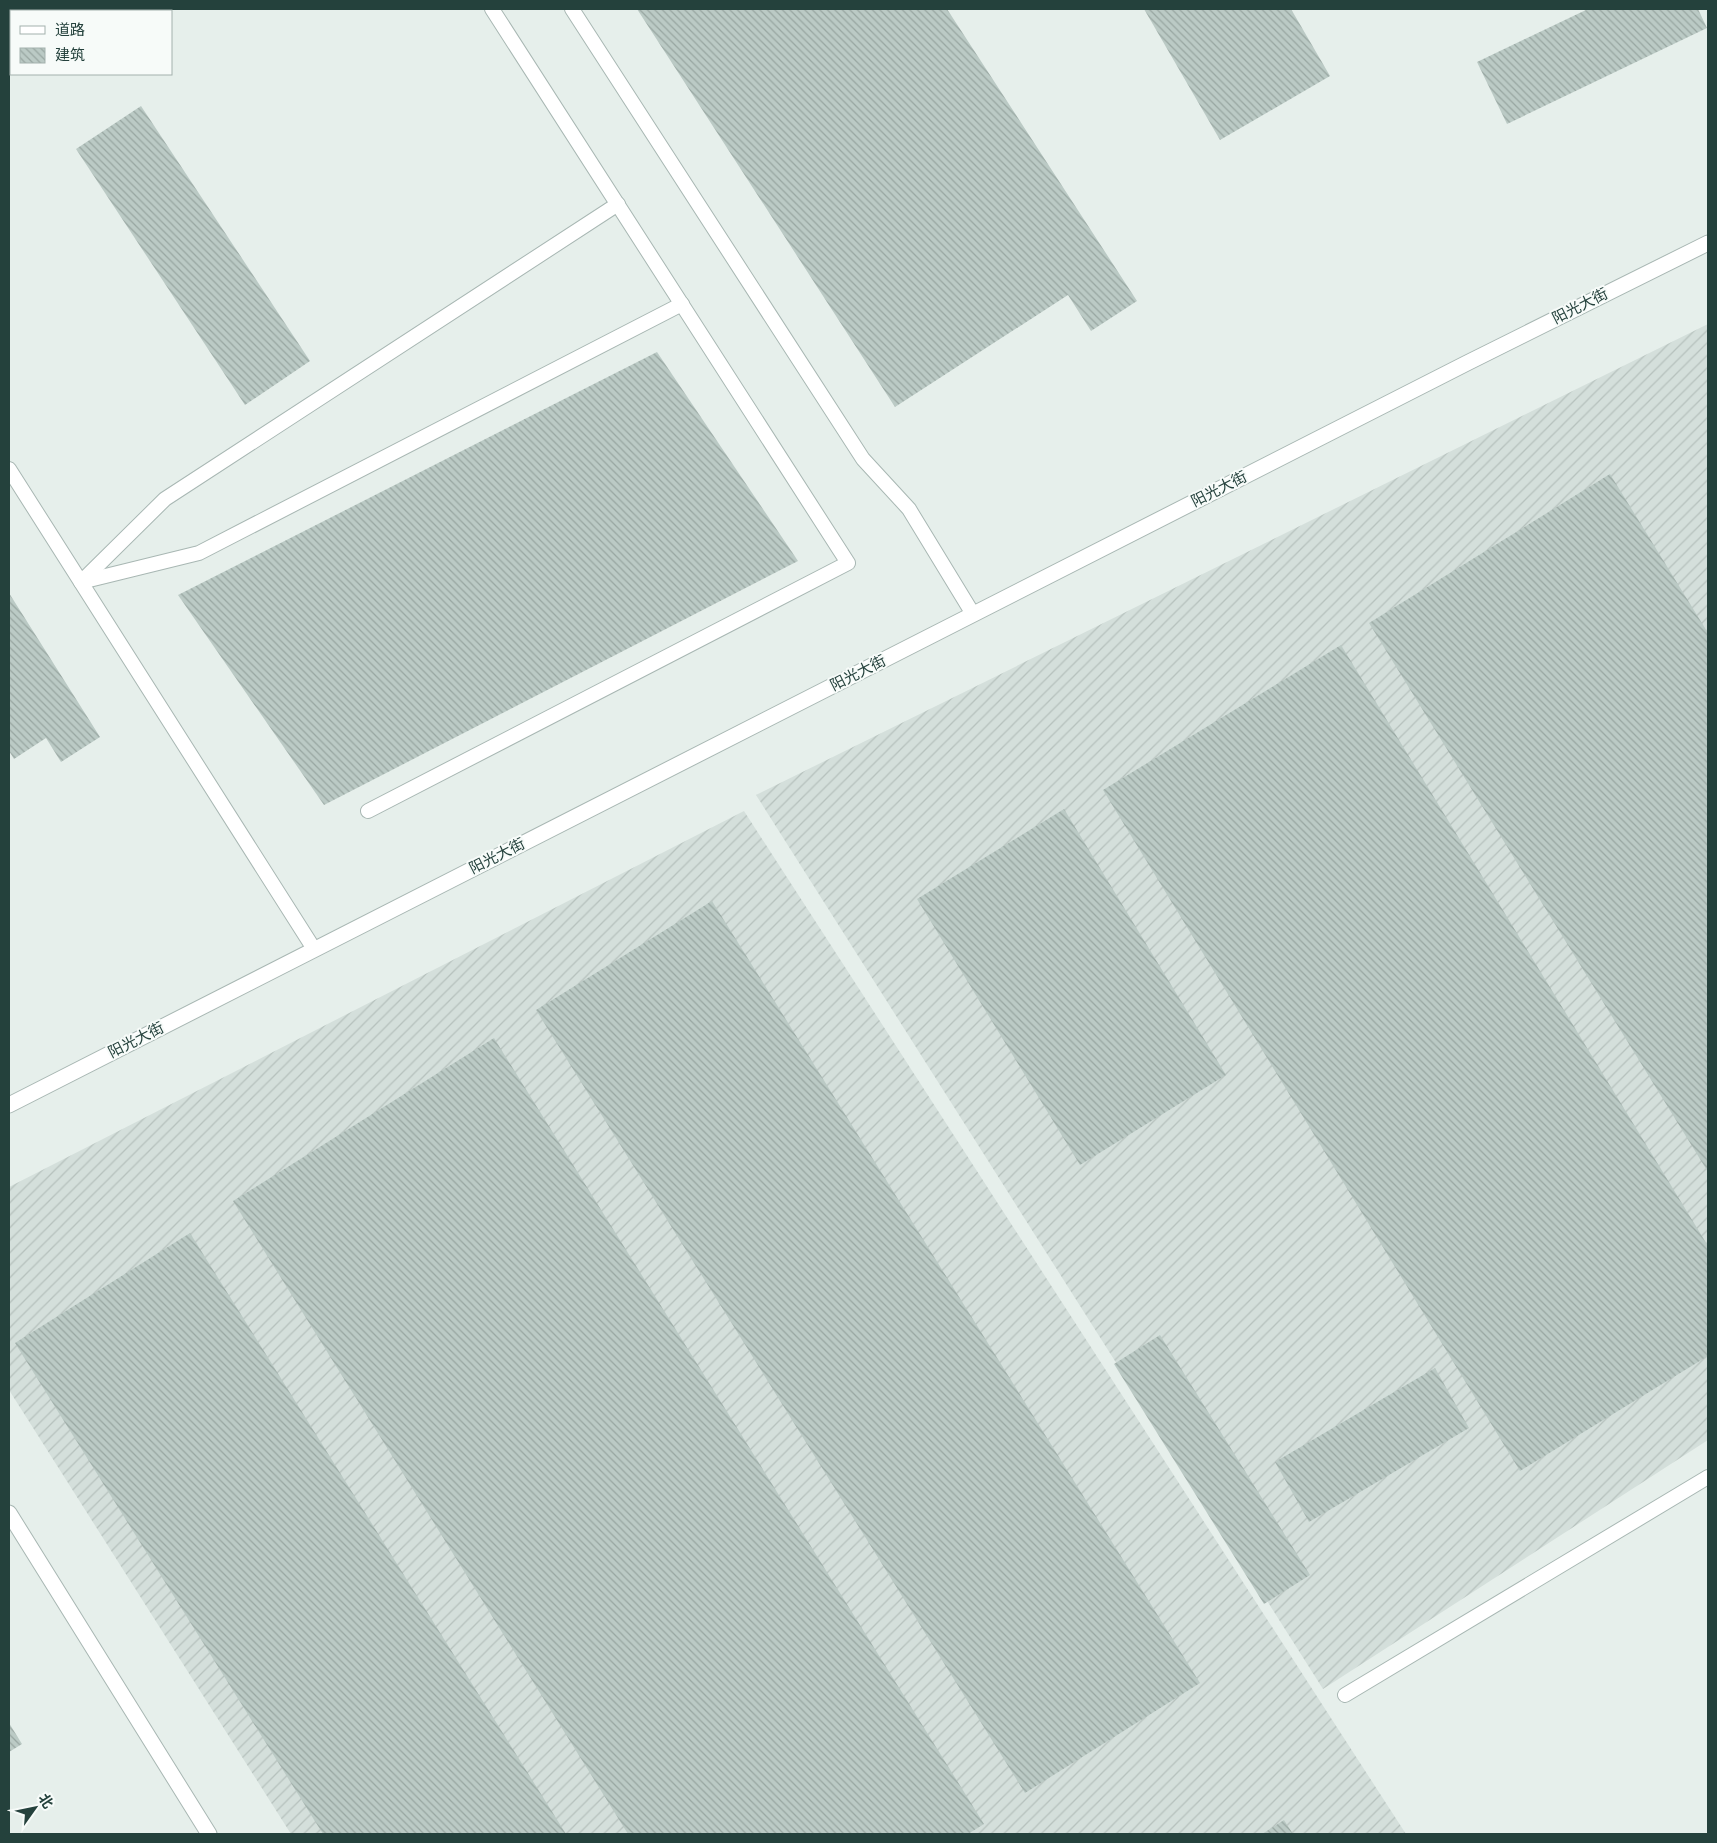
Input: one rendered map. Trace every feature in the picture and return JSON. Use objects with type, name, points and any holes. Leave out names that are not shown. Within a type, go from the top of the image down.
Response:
[{"type":"street","name":"阳光大街","points":[[9,1105],[1467,363],[1708,243]]},
{"type":"street","points":[[9,1513],[209,1834]]},
{"type":"lane","points":[[368,811],[848,563],[492,9]]},
{"type":"lane","points":[[572,9],[864,459],[909,509],[973,614]]},
{"type":"lane","points":[[81,582],[165,499],[618,204]]},
{"type":"lane","points":[[81,582],[199,553],[682,304]]},
{"type":"lane","points":[[9,469],[314,950]]},
{"type":"lane","points":[[1345,1695],[1708,1477]]},
{"type":"shaded area","points":[[1708,324],[1708,1440],[1323,1689],[756,795]]},
{"type":"shaded area","points":[[744,811],[1406,1834],[291,1834],[9,1390],[9,1187]]},
{"type":"building","points":[[637,9],[947,9],[1137,301],[1091,331],[1068,295],[895,407]]},
{"type":"building","points":[[1144,9],[1291,9],[1330,76],[1220,140]]},
{"type":"building","points":[[1588,9],[1698,9],[1707,28],[1507,124],[1477,62]]},
{"type":"building","points":[[141,106],[310,361],[245,405],[76,149]]},
{"type":"building","points":[[657,352],[798,561],[324,805],[178,595]]},
{"type":"building","points":[[1610,474],[1708,633],[1708,1172],[1369,623]]},
{"type":"building","points":[[9,593],[100,737],[61,762],[46,738],[14,759],[9,751]]},
{"type":"building","points":[[1341,645],[1708,1246],[1708,1356],[1520,1471],[1103,790]]},
{"type":"building","points":[[1064,809],[1226,1075],[1080,1165],[917,899]]},
{"type":"building","points":[[712,901],[1200,1683],[1025,1793],[536,1010]]},
{"type":"building","points":[[494,1038],[984,1824],[968,1834],[628,1834],[233,1201]]},
{"type":"building","points":[[190,1233],[566,1834],[323,1834],[15,1343]]},
{"type":"building","points":[[1160,1335],[1310,1575],[1264,1604],[1114,1364]]},
{"type":"building","points":[[1435,1368],[1469,1428],[1309,1522],[1275,1462]]},
{"type":"building","points":[[9,1723],[22,1744],[9,1752]]},
{"type":"building","points":[[1284,1820],[1293,1834],[1262,1834]]}]
